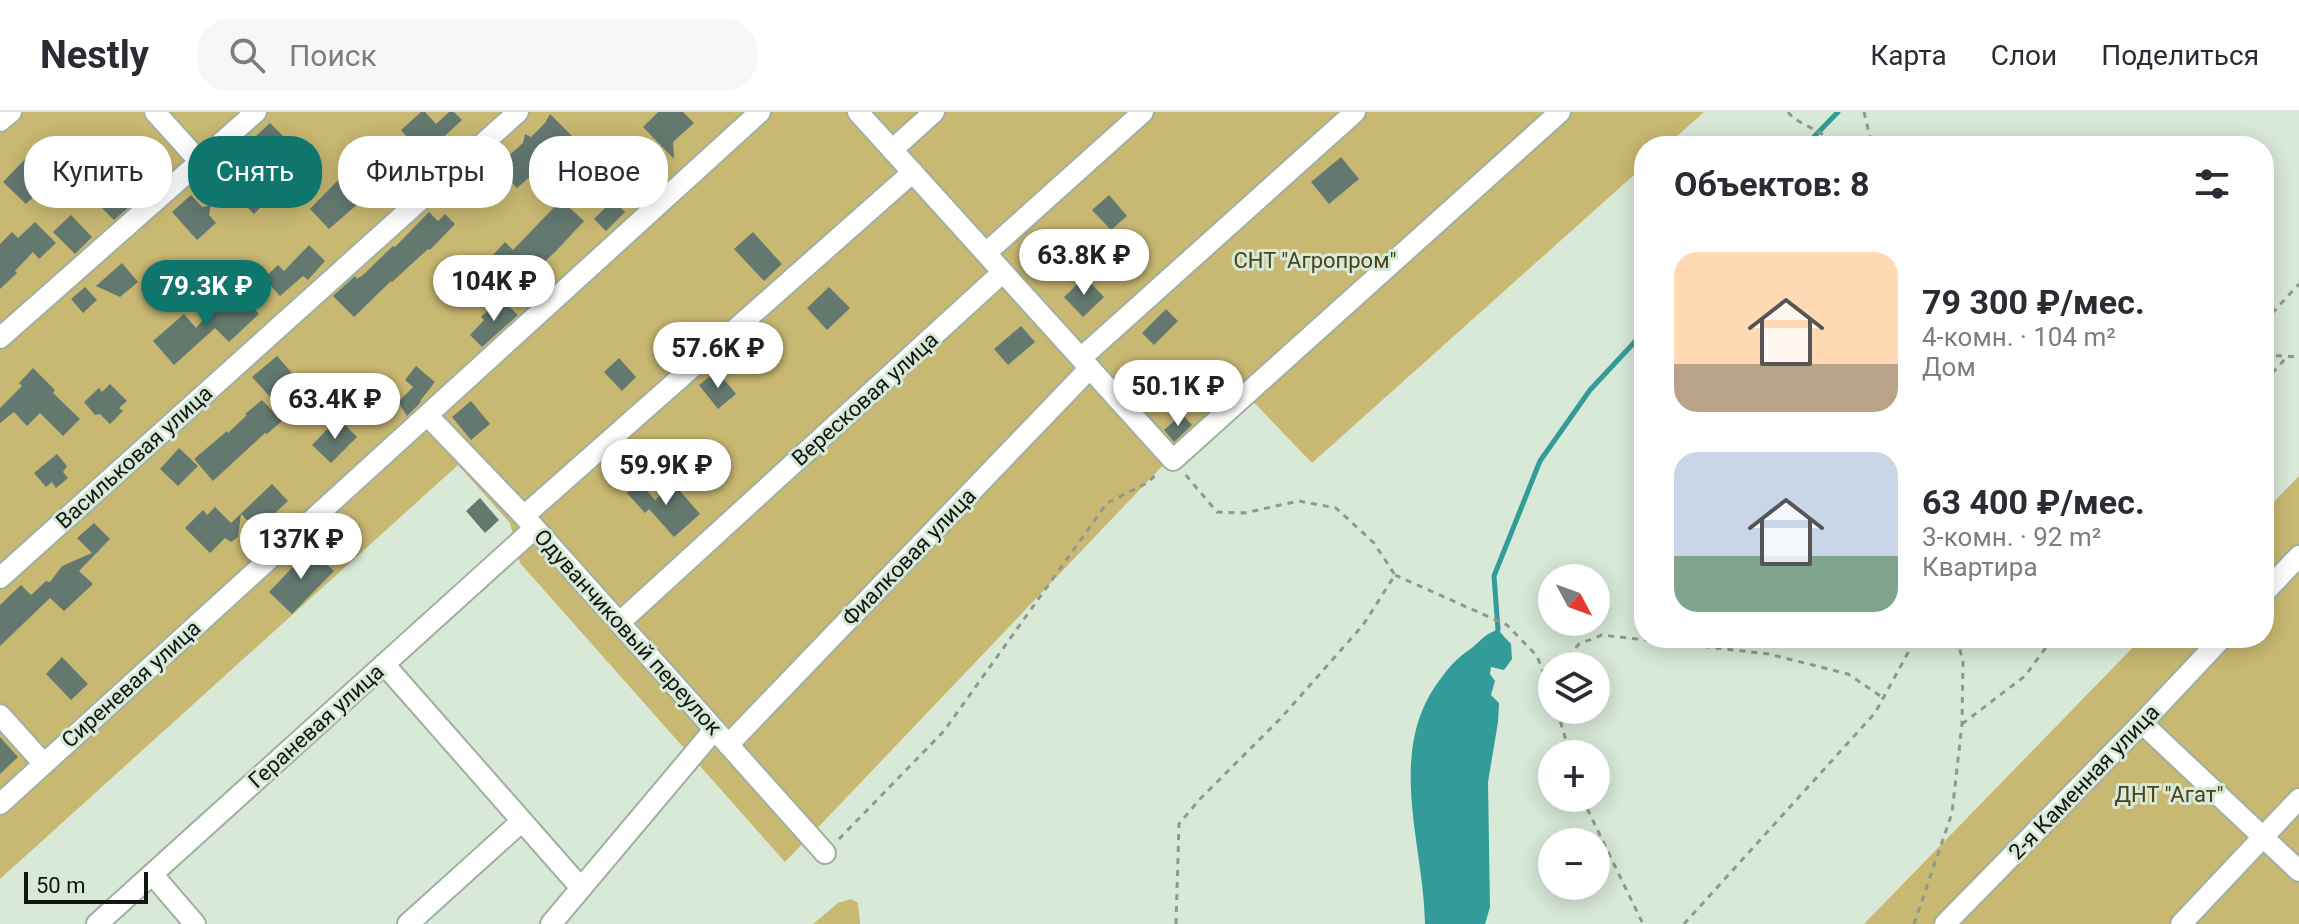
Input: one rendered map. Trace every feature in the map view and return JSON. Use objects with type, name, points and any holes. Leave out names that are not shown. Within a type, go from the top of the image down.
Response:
[{"type":"lane","points":[[0,121],[11,112]]},
{"type":"lane","points":[[155,112],[188,149]]},
{"type":"lane","points":[[229,136],[256,112]]},
{"type":"lane","name":"Васильковая улица","points":[[0,578],[518,112]]},
{"type":"lane","name":"Сиреневая улица","points":[[0,804],[760,112]]},
{"type":"lane","points":[[858,112],[1173,460],[1560,112]]},
{"type":"lane","points":[[892,150],[934,112]]},
{"type":"lane","points":[[986,253],[1143,112]]},
{"type":"lane","name":"Фиалковая улица","points":[[551,924],[721,737],[1086,363],[1355,112]]},
{"type":"lane","name":"Гераневая улица","points":[[97,924],[384,664],[529,522],[913,172]]},
{"type":"lane","points":[[0,338],[188,173]]},
{"type":"lane","name":"Вересковая улица","points":[[619,623],[1003,272]]},
{"type":"lane","name":"Одуванчиковый переулок","points":[[427,415],[529,522],[825,853]]},
{"type":"lane","points":[[2274,582],[2299,556]]},
{"type":"lane","name":"2-я Каменная улица","points":[[1945,924],[2213,648]]},
{"type":"lane","points":[[384,664],[581,888]]},
{"type":"lane","points":[[0,715],[44,764]]},
{"type":"lane","points":[[2142,723],[2299,871]]},
{"type":"lane","points":[[2181,924],[2299,799]]},
{"type":"lane","points":[[408,924],[522,821]]},
{"type":"lane","points":[[152,874],[195,924]]},
{"type":"path","points":[[1788,112],[1826,136]]},
{"type":"path","points":[[1864,112],[1870,136]]},
{"type":"path","points":[[2274,311],[2299,284]]},
{"type":"path","points":[[2274,356],[2299,357]]},
{"type":"path","points":[[2274,371],[2287,357]]},
{"type":"path","points":[[825,853],[944,731],[1107,503],[1147,483],[1173,460],[1217,512],[1244,513],[1299,501],[1336,508],[1374,543],[1395,575],[1507,625],[1538,659]]},
{"type":"path","points":[[1176,924],[1179,824],[1280,719],[1363,625],[1395,575]]},
{"type":"path","points":[[1572,652],[1579,644],[1602,635],[1634,639]]},
{"type":"path","points":[[1716,648],[1769,654],[1848,674],[1883,698]]},
{"type":"path","points":[[1684,924],[1875,713],[1910,648]]},
{"type":"path","points":[[1914,924],[1952,813],[1962,724],[1963,662],[1960,648]]},
{"type":"path","points":[[1962,724],[2025,676],[2046,648]]},
{"type":"path","points":[[1589,812],[1643,924]]},
{"type":"green space","name":"СНТ \"Агропром\"","points":[[0,112],[1704,112],[1677,136],[1634,136],[1634,175],[1312,463],[1243,391],[1168,460],[785,862],[520,563],[510,523],[458,465],[0,879]]},
{"type":"green space","name":"ДНТ \"Агат\"","points":[[2299,476],[2299,924],[1864,924],[2132,648],[2274,648],[2274,502]]},
{"type":"green space","points":[[851,899],[858,903],[860,924],[813,924],[838,903]]},
{"type":"water","points":[[1498,630],[1511,644],[1512,659],[1504,670],[1491,667],[1490,674],[1495,681],[1491,695],[1499,703],[1488,782],[1490,907],[1485,924],[1425,924],[1412,802],[1413,741],[1421,712],[1436,685],[1459,658],[1485,636]]},
{"type":"building","points":[[421,112],[425,112],[436,124],[449,112],[454,112],[462,120],[445,136],[406,136],[401,130]]},
{"type":"building","points":[[658,112],[683,112],[694,123],[673,142],[674,159],[668,153],[668,136],[652,136],[643,127]]},
{"type":"building","points":[[550,114],[572,136],[532,136]]},
{"type":"building","points":[[270,123],[283,136],[256,136]]},
{"type":"building","points":[[525,134],[529,136],[529,177],[517,188],[513,184],[513,152],[523,143]]},
{"type":"building","points":[[1341,157],[1359,179],[1329,204],[1311,182]]},
{"type":"building","points":[[24,160],[24,202],[3,182]]},
{"type":"building","points":[[338,180],[338,208],[353,208],[329,229],[310,209],[322,208],[322,197]]},
{"type":"building","points":[[1109,195],[1127,216],[1111,230],[1092,210]]},
{"type":"building","points":[[188,198],[188,208],[210,208],[209,215],[216,223],[197,240],[172,212]]},
{"type":"building","points":[[102,208],[128,208],[114,220]]},
{"type":"building","points":[[553,208],[570,208],[584,221],[521,282],[493,255],[505,242],[513,250]]},
{"type":"building","points":[[605,208],[621,208],[625,212],[606,231],[594,219]]},
{"type":"building","points":[[429,212],[438,221],[445,214],[455,224],[354,317],[333,296],[395,247]]},
{"type":"building","points":[[71,215],[92,237],[75,254],[53,232]]},
{"type":"building","points":[[35,222],[56,243],[39,259],[33,252],[0,289],[0,244],[12,232],[18,238]]},
{"type":"building","points":[[753,232],[782,264],[764,281],[734,249]]},
{"type":"building","points":[[309,245],[325,261],[308,280],[303,276],[280,296],[264,278],[278,265],[284,271]]},
{"type":"building","points":[[122,263],[138,282],[120,297],[96,286]]},
{"type":"building","points":[[1085,277],[1104,297],[1083,317],[1064,297]]},
{"type":"building","points":[[85,287],[97,300],[83,313],[71,299]]},
{"type":"building","points":[[829,287],[850,308],[827,330],[807,308]]},
{"type":"building","points":[[238,291],[259,314],[229,342],[215,328],[174,365],[153,341],[184,314],[196,328],[216,304],[222,306]]},
{"type":"building","points":[[501,299],[518,315],[482,347],[470,335],[484,320],[481,317]]},
{"type":"building","points":[[1166,309],[1178,321],[1154,345],[1142,333]]},
{"type":"building","points":[[1021,326],[1035,342],[1008,365],[994,349]]},
{"type":"building","points":[[277,356],[298,380],[274,401],[252,377]]},
{"type":"building","points":[[619,358],[636,377],[622,391],[604,372]]},
{"type":"building","points":[[416,366],[435,382],[407,416],[398,402],[413,387],[405,380]]},
{"type":"building","points":[[33,368],[80,419],[63,436],[40,413],[27,426],[14,412],[0,423],[0,408],[22,386],[19,383]]},
{"type":"building","points":[[717,371],[736,394],[718,409],[699,385]]},
{"type":"building","points":[[110,384],[127,401],[119,408],[123,411],[110,424],[100,414],[95,415],[84,402],[99,388],[102,392]]},
{"type":"building","points":[[262,400],[282,421],[213,481],[194,459],[228,433]]},
{"type":"building","points":[[471,401],[490,424],[471,440],[452,417]]},
{"type":"building","points":[[1182,414],[1192,425],[1174,442],[1164,430]]},
{"type":"building","points":[[338,418],[357,437],[331,463],[312,445]]},
{"type":"building","points":[[179,448],[198,466],[178,486],[160,469]]},
{"type":"building","points":[[57,454],[67,466],[63,472],[68,478],[56,488],[52,482],[46,487],[34,473]]},
{"type":"building","points":[[639,482],[655,500],[673,483],[700,514],[674,537],[649,509],[645,513],[627,493]]},
{"type":"building","points":[[272,484],[288,501],[257,530],[241,514],[238,537],[231,542],[225,538],[210,553],[185,528],[203,510],[207,515],[215,507],[231,523]]},
{"type":"building","points":[[480,498],[499,520],[485,533],[466,511]]},
{"type":"building","points":[[94,523],[110,539],[79,571],[93,584],[64,611],[50,598],[0,646],[0,605],[21,585],[31,595],[46,581],[50,582],[62,566],[92,553],[77,538]]},
{"type":"building","points":[[310,549],[334,571],[292,614],[269,592]]},
{"type":"building","points":[[62,657],[88,684],[71,700],[46,674]]},
{"type":"building","points":[[0,737],[18,757],[0,774]]},
{"type":"waterway","points":[[1815,136],[1838,112]]},
{"type":"waterway","points":[[1495,636],[1498,630],[1494,576],[1540,461],[1590,390],[1634,343]]}]
